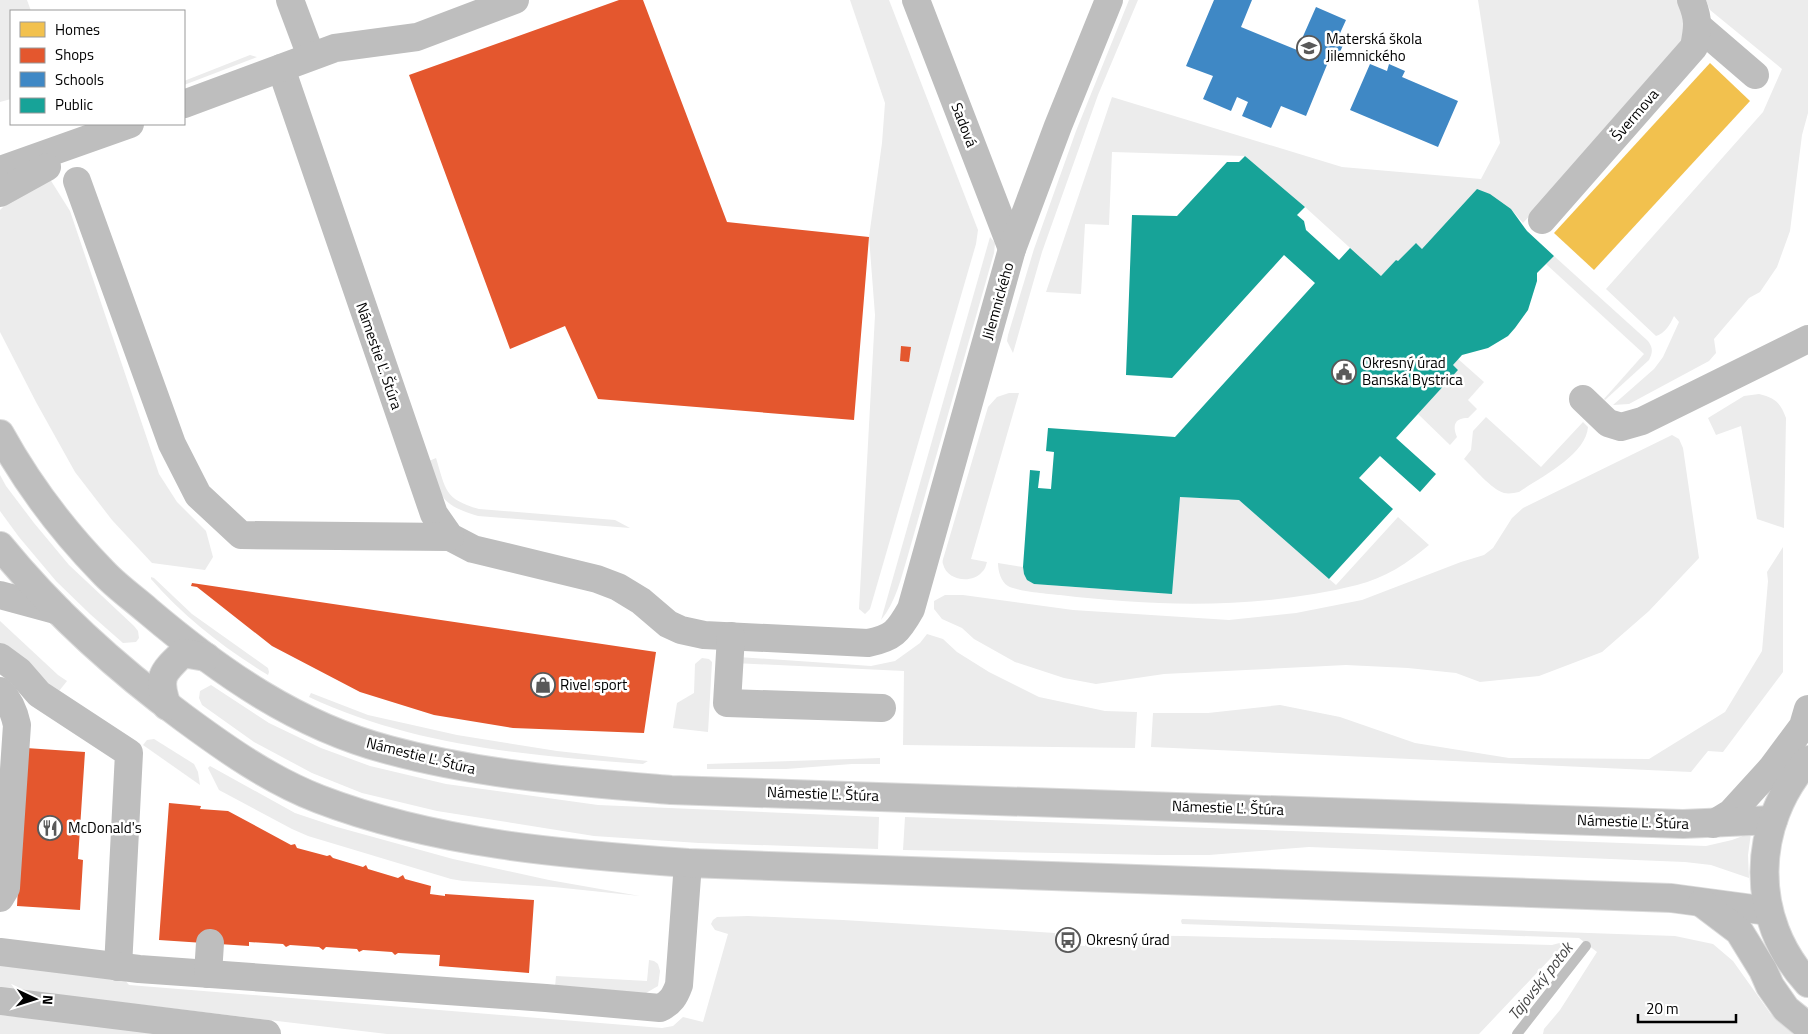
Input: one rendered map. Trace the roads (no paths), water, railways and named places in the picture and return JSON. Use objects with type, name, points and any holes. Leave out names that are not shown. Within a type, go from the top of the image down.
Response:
[{"type":"main road","points":[[290,0],[311,56]]},
{"type":"main road","points":[[185,104],[335,48],[417,37],[515,0]]},
{"type":"main road","name":"Sadová","points":[[916,0],[1012,249]]},
{"type":"main road","name":"Jilemnického","points":[[911,609],[1012,249],[1108,0]]},
{"type":"main road","name":"Švermova","points":[[1542,220],[1694,47],[1698,26],[1697,14],[1691,0]]},
{"type":"main road","points":[[1698,26],[1755,76]]},
{"type":"main road","name":"Námestie Ľ. Štúra","points":[[281,68],[434,514],[450,537],[473,549],[597,578],[618,587],[641,601],[668,624],[681,630],[704,635],[868,643],[886,639],[901,626],[911,609]]},
{"type":"main road","points":[[0,152],[122,127]]},
{"type":"main road","points":[[0,170],[122,127]]},
{"type":"main road","points":[[0,193],[122,127]]},
{"type":"main road","points":[[77,181],[172,444],[198,495],[241,535],[450,537]]},
{"type":"main road","points":[[1583,399],[1608,424],[1621,427],[1642,422],[1808,340]]},
{"type":"main road","name":"Námestie Ľ. Štúra","points":[[0,434],[51,512],[103,572],[158,620],[206,657],[260,695],[298,716],[341,734],[388,750],[450,765],[555,780],[671,790],[1713,824],[1773,820]]},
{"type":"main road","points":[[0,546],[26,578],[88,640],[167,706],[242,760],[317,798],[364,815],[496,844],[579,855],[688,863],[1631,896],[1671,898],[1768,911]]},
{"type":"main road","points":[[0,595],[59,611]]},
{"type":"main road","points":[[121,669],[143,670],[154,662],[165,640],[158,620]]},
{"type":"main road","points":[[731,636],[727,702],[882,708]]},
{"type":"main road","points":[[167,706],[161,687],[166,668],[183,653],[206,657]]},
{"type":"main road","points":[[0,657],[19,671],[39,694],[129,753],[118,967]]},
{"type":"main road","points":[[0,691],[6,697],[15,716],[16,725],[8,732],[6,888],[0,898]]},
{"type":"main road","points":[[1713,824],[1731,813],[1771,769],[1802,726],[1808,710]]},
{"type":"main road","points":[[1808,760],[1795,776],[1781,799],[1773,820],[1768,837],[1764,877],[1768,911],[1784,950],[1808,983]]},
{"type":"main road","points":[[0,952],[118,967],[660,1008],[667,1005],[675,997],[679,985],[688,863]]},
{"type":"main road","points":[[1701,902],[1739,930],[1780,1001],[1786,1009],[1808,1027]]},
{"type":"main road","points":[[208,974],[210,943]]},
{"type":"main road","points":[[0,1001],[267,1034]]},
{"type":"waterway","name":"Tajovský potok","points":[[1517,1034],[1586,946]]},
{"type":"place","name":"Materská škola Jilemnického","points":[[1309,48]]},
{"type":"place","name":"Okresný úrad Banská Bystrica","points":[[1344,372]]},
{"type":"place","name":"Rivel sport","points":[[543,685]]},
{"type":"place","name":"McDonald's","points":[[50,828]]},
{"type":"place","name":"Okresný úrad","points":[[1068,940]]}]
